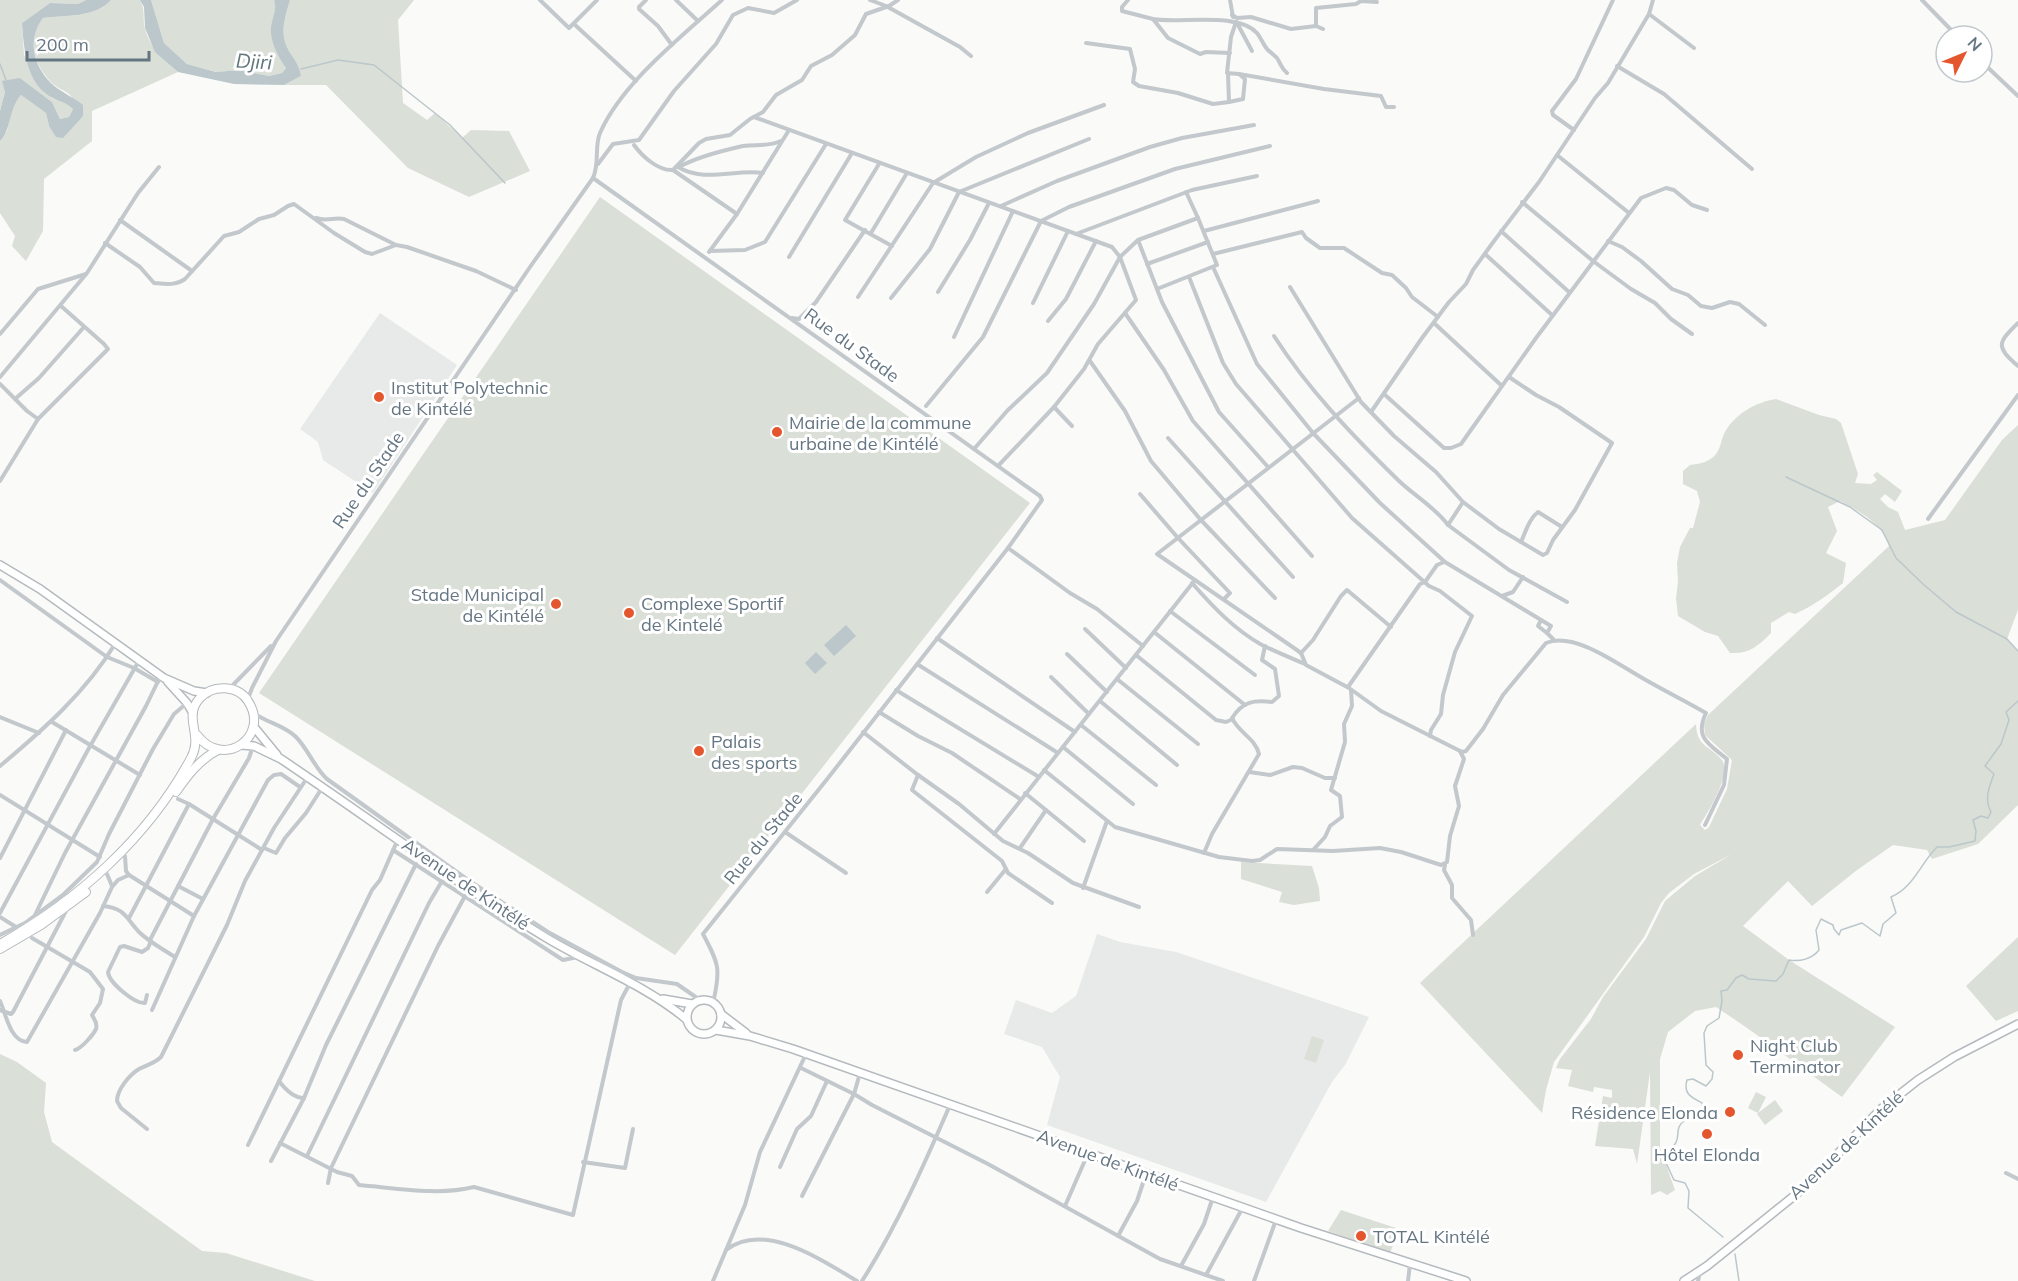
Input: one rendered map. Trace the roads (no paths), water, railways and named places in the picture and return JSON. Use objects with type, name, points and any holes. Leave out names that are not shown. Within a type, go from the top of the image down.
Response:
[{"type":"highway","points":[[0,944],[49,914],[77,893],[132,842],[158,810],[196,749],[196,735],[192,725],[193,713],[195,705],[207,693],[214,689],[229,689],[243,695],[248,700],[254,712],[254,727],[241,745],[234,749],[218,750],[206,745],[196,735]]},
{"type":"highway","points":[[0,949],[24,936],[68,906],[106,874],[158,818],[188,776],[207,757],[218,750]]},
{"type":"main road","points":[[0,565],[40,589],[140,659],[187,703],[193,713]]},
{"type":"main road","points":[[161,678],[194,692],[207,693]]},
{"type":"main road","name":"Avenue de Kintélé","points":[[254,727],[280,759]]},
{"type":"main road","name":"Avenue de Kintélé","points":[[241,745],[254,746],[280,759],[500,909],[658,998],[686,1019],[688,1026],[698,1034],[705,1035],[716,1030],[750,1035],[1277,1219],[1466,1281]]},
{"type":"main road","name":"Avenue de Kintélé","points":[[658,998],[692,1004]]},
{"type":"main road","points":[[686,1019],[688,1009],[692,1004],[700,1000],[713,1003]]},
{"type":"main road","name":"Avenue de Kintélé","points":[[713,1003],[733,1024],[750,1035]]},
{"type":"main road","points":[[716,1030],[721,1013]]},
{"type":"main road","name":"Avenue de Kintélé","points":[[1684,1281],[1700,1272],[1810,1182],[1881,1109],[1904,1091],[1954,1058],[2018,1024]]},
{"type":"street","points":[[540,0],[567,28],[574,24],[597,0]]},
{"type":"street","points":[[646,0],[639,9],[658,26],[672,45]]},
{"type":"street","points":[[676,0],[698,21]]},
{"type":"street","points":[[598,165],[598,138],[615,107],[636,81],[672,45],[722,0]]},
{"type":"street","points":[[593,178],[598,165],[613,144],[639,140],[674,91],[716,44],[733,15],[748,8],[774,13],[797,0]]},
{"type":"street","points":[[870,0],[886,6],[960,47],[971,56]]},
{"type":"street","points":[[676,168],[699,143],[706,139],[730,135],[763,112],[776,94],[802,80],[811,66],[832,55],[855,35],[866,14],[898,0]]},
{"type":"street","points":[[1128,0],[1122,7],[1122,11],[1153,20],[1236,22],[1256,32],[1265,47],[1277,59],[1280,67],[1287,73]]},
{"type":"street","points":[[1230,0],[1232,15],[1252,51]]},
{"type":"street","points":[[1574,130],[1553,116],[1552,111],[1576,79],[1613,0]]},
{"type":"street","points":[[1371,412],[1438,317],[1466,284],[1501,231],[1608,83],[1649,14],[1653,0]]},
{"type":"street","points":[[1922,0],[1945,24]]},
{"type":"street","points":[[1316,26],[1316,8],[1338,2],[1356,4],[1361,1],[1377,2]]},
{"type":"street","points":[[1649,14],[1694,48]]},
{"type":"street","points":[[1232,15],[1237,18],[1251,17],[1291,29],[1316,26],[1323,29]]},
{"type":"street","points":[[1153,20],[1168,38],[1200,54],[1230,53]]},
{"type":"street","points":[[1229,102],[1227,63],[1236,22]]},
{"type":"street","points":[[574,24],[636,81]]},
{"type":"street","points":[[1086,43],[1130,49],[1135,69],[1133,82],[1139,86],[1178,93],[1213,104],[1243,99],[1245,80],[1239,74]]},
{"type":"street","points":[[1617,66],[1664,93],[1752,169]]},
{"type":"street","points":[[1994,73],[2018,96]]},
{"type":"street","points":[[1228,74],[1381,96],[1386,107],[1394,107]]},
{"type":"street","points":[[858,297],[933,183],[987,152],[1028,133],[1104,105]]},
{"type":"street","points":[[754,117],[1112,247],[1120,257],[1137,300],[1098,344],[1089,361],[1054,407],[998,466]]},
{"type":"street","points":[[1001,207],[1057,181],[1150,147],[1182,138],[1254,125]]},
{"type":"street","points":[[705,256],[736,214],[789,130]]},
{"type":"street","points":[[891,298],[930,249],[959,192],[1089,139]]},
{"type":"street","points":[[634,145],[646,158],[666,170],[711,154],[744,146],[771,145],[783,140]]},
{"type":"street","points":[[710,251],[745,250],[765,242],[826,144]]},
{"type":"street","points":[[926,406],[984,337],[1041,221],[1069,207],[1175,169],[1270,146]]},
{"type":"street","points":[[789,257],[852,153]]},
{"type":"street","points":[[1557,155],[1630,213]]},
{"type":"street","points":[[879,164],[844,219],[892,246]]},
{"type":"street","points":[[0,377],[62,306],[87,273],[138,193],[159,166]]},
{"type":"street","points":[[676,168],[711,176],[751,171],[762,173]]},
{"type":"street","points":[[676,168],[736,214]]},
{"type":"street","points":[[871,233],[907,173]]},
{"type":"street","points":[[1076,234],[1186,192],[1257,176]]},
{"type":"street","name":"Rue du Stade","points":[[229,689],[276,641],[593,178],[1040,496],[1042,500],[1008,548],[703,934],[719,969],[713,1003]]},
{"type":"street","points":[[1384,394],[1444,448],[1461,444],[1552,315],[1641,198],[1666,188],[1674,190],[1692,204],[1707,210]]},
{"type":"street","points":[[1157,289],[1217,265],[1186,192]]},
{"type":"street","points":[[1204,231],[1318,201]]},
{"type":"street","points":[[938,292],[970,240],[989,202]]},
{"type":"street","points":[[1522,202],[1593,261],[1631,289],[1655,303],[1678,325],[1692,334]]},
{"type":"street","points":[[105,243],[140,267],[154,283],[177,284],[224,236],[239,232],[259,219],[274,215],[294,204],[334,233],[366,252],[372,254],[396,245]]},
{"type":"street","points":[[954,337],[1013,211]]},
{"type":"street","points":[[313,217],[327,221],[344,219],[396,245],[476,271],[516,290]]},
{"type":"street","points":[[974,449],[1007,411],[1047,373],[1094,304],[1120,257],[1138,240],[1198,218]]},
{"type":"street","points":[[120,220],[192,270]]},
{"type":"street","points":[[790,317],[800,319],[816,302],[865,230]]},
{"type":"street","points":[[1033,303],[1068,231]]},
{"type":"street","points":[[1501,231],[1569,292]]},
{"type":"street","points":[[1213,254],[1302,232],[1306,238],[1320,248],[1344,248],[1382,273],[1392,274],[1412,297],[1438,317]]},
{"type":"street","points":[[1138,240],[1157,289],[1219,412],[1268,467]]},
{"type":"street","points":[[1608,241],[1622,247],[1672,289],[1688,296],[1701,306],[1712,308],[1730,302],[1739,304],[1765,326]]},
{"type":"street","points":[[1048,321],[1066,298],[1096,242]]},
{"type":"street","points":[[1147,264],[1208,242]]},
{"type":"street","points":[[1485,254],[1552,315]]},
{"type":"street","points":[[1213,267],[1257,364],[1313,433],[1380,502],[1445,562],[1551,626],[1547,633]]},
{"type":"street","points":[[0,334],[38,289],[87,273]]},
{"type":"street","points":[[1189,277],[1223,363],[1236,384],[1291,450],[1352,518],[1422,582],[1440,591],[1472,616],[1455,652],[1443,695],[1441,714],[1430,736]]},
{"type":"street","points":[[1290,287],[1359,398],[1371,412],[1394,436],[1436,472],[1462,502],[1499,529],[1543,555],[1547,553],[1580,502],[1612,443],[1509,377]]},
{"type":"street","points":[[0,480],[38,419],[107,351],[107,347],[62,306]]},
{"type":"street","points":[[1125,313],[1164,370],[1193,421],[1312,556]]},
{"type":"street","points":[[1434,323],[1502,386]]},
{"type":"street","points":[[2018,323],[2002,340],[2001,345],[2006,355],[2018,366]]},
{"type":"street","points":[[15,399],[39,378],[84,327]]},
{"type":"street","points":[[1274,336],[1293,365],[1354,437],[1448,525],[1509,570],[1567,602]]},
{"type":"street","points":[[1089,361],[1125,411],[1151,461],[1200,519],[1275,598]]},
{"type":"street","points":[[0,384],[38,419]]},
{"type":"street","points":[[1929,519],[2018,395]]},
{"type":"street","points":[[1306,665],[1301,653],[1224,598],[1193,582],[1157,554],[1359,398]]},
{"type":"street","points":[[1054,407],[1072,426]]},
{"type":"street","points":[[1168,438],[1293,577]]},
{"type":"street","points":[[1140,494],[1230,593],[1224,598]]},
{"type":"street","points":[[1448,525],[1462,502]]},
{"type":"street","points":[[1521,542],[1535,513],[1538,512],[1562,527]]},
{"type":"street","points":[[1008,548],[1070,593],[1097,609],[1143,646]]},
{"type":"street","points":[[1313,850],[1325,837],[1330,826],[1342,817],[1341,796],[1331,790],[1345,742],[1344,724],[1352,706],[1349,688],[1400,610],[1437,565],[1445,562]]},
{"type":"street","points":[[1502,596],[1513,592],[1523,577]]},
{"type":"street","points":[[0,580],[107,657],[161,678],[72,840],[34,916]]},
{"type":"street","points":[[994,834],[1193,582]]},
{"type":"street","points":[[1193,582],[1208,603],[1264,646],[1349,688],[1381,711],[1460,751],[1466,751],[1475,741],[1503,694],[1540,649],[1554,640]]},
{"type":"street","points":[[1301,653],[1313,640],[1347,590],[1391,627]]},
{"type":"street","points":[[1170,611],[1256,675]]},
{"type":"street","points":[[1542,620],[1538,626],[1554,640],[1586,647],[1606,656],[1706,713],[1700,730],[1706,741],[1727,759],[1727,768],[1724,785],[1705,825]]},
{"type":"street","points":[[1085,629],[1126,668]]},
{"type":"street","points":[[1154,632],[1245,705]]},
{"type":"street","points":[[937,638],[1075,732]]},
{"type":"street","name":"Rue du Stade","points":[[248,700],[276,641]]},
{"type":"street","points":[[0,765],[52,722],[107,657],[116,643]]},
{"type":"street","points":[[1204,853],[1259,754],[1258,748],[1237,728],[1233,719],[1234,714],[1245,705],[1258,700],[1272,702],[1279,696],[1275,669],[1263,660],[1264,646]]},
{"type":"street","points":[[1067,654],[1107,692]]},
{"type":"street","points":[[1136,655],[1216,720],[1226,722],[1233,719]]},
{"type":"street","points":[[16,928],[0,915],[47,825],[140,659]]},
{"type":"street","points":[[917,664],[1058,753]]},
{"type":"street","points":[[1051,677],[1089,714]]},
{"type":"street","points":[[1117,679],[1198,744]]},
{"type":"street","points":[[896,690],[1039,777]]},
{"type":"street","points":[[1100,701],[1177,765]]},
{"type":"street","points":[[0,936],[34,916],[71,888],[100,857],[109,834],[172,717],[187,703]]},
{"type":"street","points":[[254,712],[262,719],[282,726],[294,735],[320,772],[343,791],[505,905],[548,932],[612,967],[636,978],[677,984],[700,1000]]},
{"type":"street","points":[[879,712],[918,736],[952,753],[1020,800]]},
{"type":"street","points":[[0,726],[2,718],[39,733]]},
{"type":"street","points":[[52,722],[140,775]]},
{"type":"street","points":[[1081,724],[1156,785]]},
{"type":"street","points":[[0,858],[66,730]]},
{"type":"street","points":[[863,732],[959,804],[1003,841],[1020,848],[1083,888],[1139,907]]},
{"type":"street","points":[[147,996],[146,1004],[137,1002],[111,982],[108,972],[120,947],[124,946],[142,952],[148,948],[213,819],[249,759],[254,746]]},
{"type":"street","points":[[1063,747],[1132,804]]},
{"type":"street","points":[[1444,865],[1448,862],[1450,836],[1459,806],[1455,786],[1464,759],[1460,751]]},
{"type":"street","points":[[1256,759],[1260,772]]},
{"type":"street","points":[[1248,772],[1270,775],[1293,767],[1302,768],[1325,778],[1335,778]]},
{"type":"street","points":[[1044,770],[1116,826],[1219,857],[1252,861],[1260,860],[1276,849],[1333,851],[1380,848],[1444,865]]},
{"type":"street","points":[[152,1010],[194,916],[270,777],[281,774],[300,787]]},
{"type":"street","points":[[918,775],[912,790],[1002,861],[1011,875],[1052,903]]},
{"type":"street","points":[[147,1129],[121,1108],[117,1101],[118,1094],[134,1073],[161,1057],[227,925],[245,881],[307,777]]},
{"type":"street","points":[[178,799],[237,835],[263,849],[276,853],[323,788]]},
{"type":"street","points":[[1025,793],[1084,841]]},
{"type":"street","points":[[0,795],[100,857]]},
{"type":"street","points":[[129,918],[189,804]]},
{"type":"street","points":[[1020,848],[1046,810]]},
{"type":"street","points":[[1083,888],[1107,820]]},
{"type":"street","points":[[785,832],[846,873]]},
{"type":"street","points":[[248,1145],[372,890],[380,880],[398,839]]},
{"type":"street","points":[[393,849],[563,960],[580,956]]},
{"type":"street","points":[[125,856],[126,871],[129,875],[194,916]]},
{"type":"street","points":[[271,1161],[304,1098],[326,1045],[416,864]]},
{"type":"street","points":[[1444,865],[1444,870],[1452,885],[1452,898],[1471,920],[1473,935]]},
{"type":"street","points":[[987,892],[1006,868]]},
{"type":"street","points":[[106,874],[112,882],[112,887]]},
{"type":"street","points":[[0,1001],[2,1011],[15,1036],[20,1041],[27,1042],[112,887],[118,880],[129,875]]},
{"type":"street","points":[[307,1156],[429,903],[442,881]]},
{"type":"street","points":[[178,886],[203,899]]},
{"type":"street","points":[[328,1183],[331,1168],[422,979],[465,896]]},
{"type":"street","points":[[2,1011],[11,1014],[13,1012],[68,906]]},
{"type":"street","points":[[103,906],[116,908],[129,918],[139,932],[174,957]]},
{"type":"street","points":[[32,938],[92,974],[104,991],[92,1015],[97,1022],[96,1028],[85,1044],[75,1050]]},
{"type":"street","points":[[280,1143],[311,1160],[352,1176],[359,1185],[425,1190],[464,1190],[474,1187],[573,1215],[621,1000],[630,983]]},
{"type":"street","points":[[712,1281],[745,1204],[760,1152],[806,1054]]},
{"type":"street","points":[[801,1068],[1065,1206],[1160,1259],[1223,1281]]},
{"type":"street","points":[[802,1196],[854,1094],[861,1073]]},
{"type":"street","points":[[780,1167],[797,1130],[811,1116],[827,1081]]},
{"type":"street","points":[[279,1082],[297,1097],[304,1098]]},
{"type":"street","points":[[862,1281],[894,1226],[937,1138],[950,1105]]},
{"type":"street","points":[[583,1162],[625,1168],[633,1129]]},
{"type":"street","points":[[1065,1206],[1086,1158]]},
{"type":"street","points":[[1118,1236],[1137,1201],[1147,1173]]},
{"type":"street","points":[[2006,1173],[2018,1179]]},
{"type":"street","points":[[1181,1266],[1204,1224],[1213,1197]]},
{"type":"street","points":[[1206,1275],[1243,1207]]},
{"type":"street","points":[[1254,1281],[1277,1219]]},
{"type":"street","points":[[725,1250],[750,1240],[786,1244],[802,1250],[857,1281]]},
{"type":"street","points":[[1408,1281],[1410,1263]]},
{"type":"street","points":[[1698,1281],[1700,1272]]},
{"type":"waterway","points":[[301,69],[338,60],[374,65],[450,125],[505,183]]},
{"type":"waterway","points":[[0,64],[6,80]]},
{"type":"waterway","points":[[1786,477],[1850,507],[1882,530],[1896,558],[1923,584],[1956,612],[2007,639],[2018,651]]},
{"type":"waterway","points":[[1723,1237],[1688,1208],[1689,1191],[1685,1183],[1674,1180],[1664,1153],[1675,1144],[1680,1124],[1687,1119],[1699,1117],[1703,1109],[1702,1103],[1687,1092],[1686,1085],[1687,1080],[1693,1079],[1706,1086],[1712,1079],[1713,1072],[1706,1065],[1704,1033],[1707,1026],[1719,1018],[1721,991],[1727,990],[1736,978],[1742,975],[1749,979],[1776,981],[1783,974],[1789,960],[1797,961],[1813,956],[1819,950],[1816,930],[1821,919],[1833,925],[1839,935],[1841,930],[1862,923],[1880,936],[1883,924],[1896,913],[1891,897],[1906,887],[1937,847],[1949,847],[1975,841],[1976,831],[1973,820],[1981,816],[1988,818],[1991,812],[1988,798],[1994,774],[1985,766],[2001,744],[2009,720],[2006,712],[2018,701]]},
{"type":"waterway","points":[[1735,1254],[1739,1281]]},
{"type":"place","name":"Institut Polytechnic de Kintélé","points":[[379,397]]},
{"type":"place","name":"Mairie de la commune urbaine de Kintélé","points":[[777,432]]},
{"type":"place","name":"Stade Municipal de Kintélé","points":[[556,604]]},
{"type":"place","name":"Complexe Sportif de Kintelé","points":[[629,613]]},
{"type":"place","name":"Palais des sports","points":[[699,751]]},
{"type":"place","name":"Night Club Terminator","points":[[1738,1055]]},
{"type":"place","name":"Résidence Elonda","points":[[1730,1112]]},
{"type":"place","name":"Hôtel Elonda","points":[[1707,1134]]},
{"type":"place","name":"TOTAL Kintélé","points":[[1361,1236]]},
{"type":"water label","name":"Djiri","points":[[254,61]]}]
